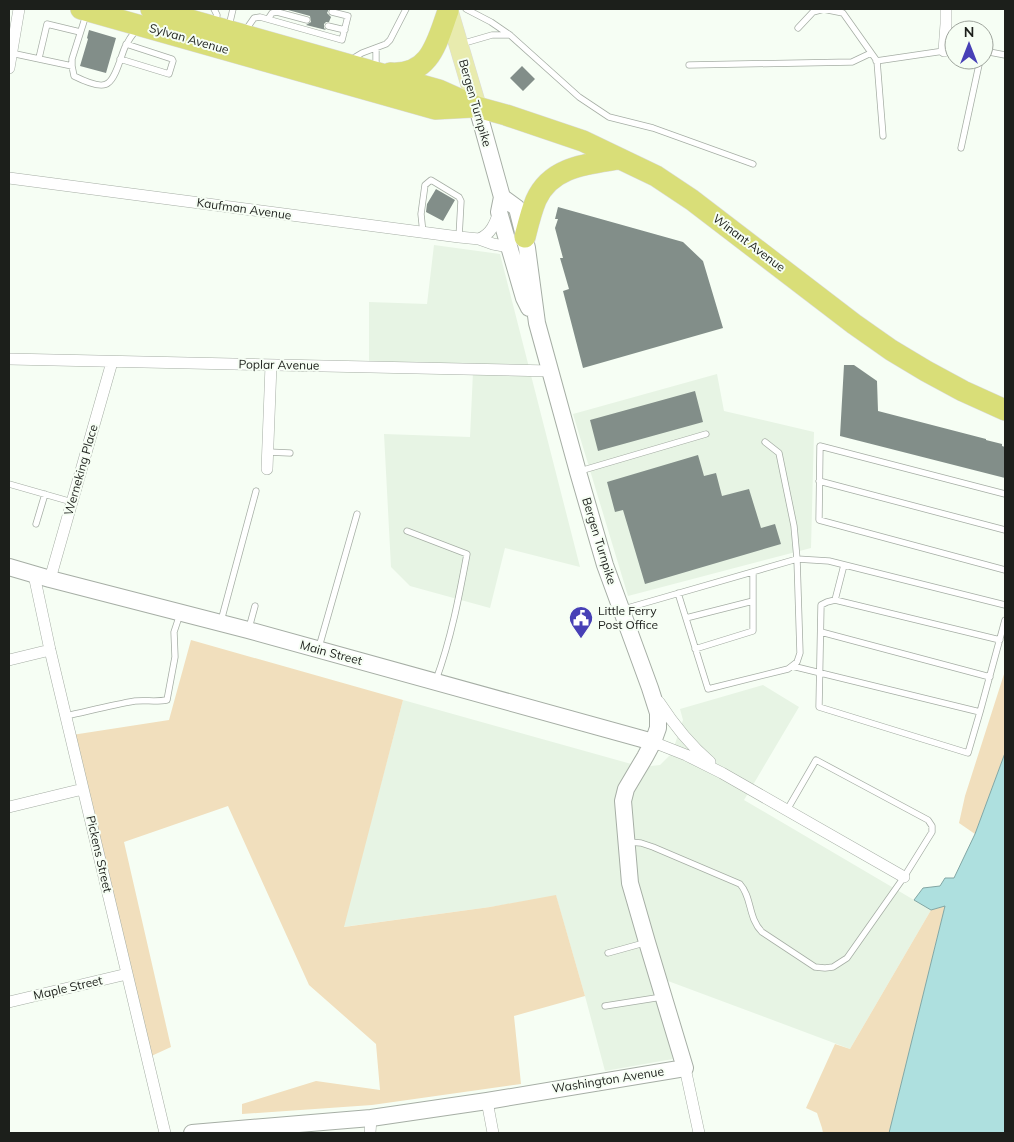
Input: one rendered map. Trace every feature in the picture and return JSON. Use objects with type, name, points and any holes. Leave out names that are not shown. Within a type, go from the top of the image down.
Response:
[{"type":"highway","points":[[376,72],[401,73],[417,68],[424,63],[433,52],[454,9]]},
{"type":"highway","name":"Sylvan Avenue","points":[[84,10],[225,25],[299,60]]},
{"type":"highway","name":"Sylvan Avenue","points":[[145,17],[299,60]]},
{"type":"highway","points":[[299,60],[346,64],[439,90],[477,107]]},
{"type":"highway","points":[[299,60],[435,108],[477,107]]},
{"type":"highway","name":"Winant Avenue","points":[[477,107],[583,141],[656,176],[854,324],[896,353],[963,391],[1005,410]]},
{"type":"highway","points":[[517,242],[541,191],[551,180],[571,168],[619,158]]},
{"type":"main road","name":"Bergen Turnpike","points":[[454,9],[459,45],[477,107]]},
{"type":"street","points":[[9,68],[13,21],[19,9]]},
{"type":"street","name":"Bergen Turnpike","points":[[477,107],[500,204],[517,208],[517,242],[528,248],[537,323],[578,472],[605,565],[658,713],[658,728],[653,742]]},
{"type":"street","name":"Kaufman Avenue","points":[[9,178],[479,239],[492,244],[517,242]]},
{"type":"street","points":[[479,239],[486,236],[492,230],[500,204]]},
{"type":"street","name":"Poplar Avenue","points":[[9,359],[550,370]]},
{"type":"street","name":"Werneking Place","points":[[42,577],[72,502],[112,362]]},
{"type":"street","points":[[267,469],[271,365]]},
{"type":"street","name":"Main Street","points":[[9,567],[248,630],[653,742]]},
{"type":"street","name":"Pickens Street","points":[[42,577],[50,650],[166,1133]]},
{"type":"street","points":[[9,660],[50,650]]},
{"type":"street","points":[[650,688],[678,731],[722,773]]},
{"type":"street","points":[[699,1133],[685,1068],[630,883],[623,801],[626,790],[653,742],[722,773],[904,877]]},
{"type":"street","points":[[9,807],[83,790]]},
{"type":"street","name":"Maple Street","points":[[9,1002],[127,974]]},
{"type":"street","name":"Washington Avenue","points":[[192,1133],[370,1126],[487,1100],[685,1068]]},
{"type":"street","points":[[487,1100],[493,1133]]},
{"type":"lane","points":[[225,25],[233,9]]},
{"type":"lane","points":[[346,64],[362,53],[386,44],[406,9]]},
{"type":"lane","points":[[454,9],[482,17],[510,35],[579,97],[609,116],[653,128],[753,164]]},
{"type":"lane","points":[[798,28],[813,12],[824,9],[844,13],[876,61],[883,136]]},
{"type":"lane","points":[[84,10],[72,59],[74,76],[102,86],[110,83],[126,44],[145,17]]},
{"type":"lane","points":[[268,19],[272,13],[277,12],[307,20]]},
{"type":"lane","points":[[225,25],[251,21],[254,18],[260,17],[342,40],[348,16],[332,12]]},
{"type":"lane","points":[[39,58],[47,24],[80,32]]},
{"type":"lane","points":[[328,26],[344,30]]},
{"type":"lane","points":[[459,45],[492,35],[510,35]]},
{"type":"lane","points":[[120,59],[170,74],[172,59],[126,44]]},
{"type":"lane","points":[[376,48],[376,72]]},
{"type":"lane","points":[[876,61],[944,52]]},
{"type":"lane","points":[[11,53],[72,66]]},
{"type":"lane","points":[[689,65],[852,62],[871,53]]},
{"type":"lane","points":[[961,148],[978,70]]},
{"type":"lane","points":[[423,233],[421,214],[425,185],[431,180],[460,197],[459,237]]},
{"type":"lane","points":[[578,472],[706,434]]},
{"type":"lane","points":[[678,593],[708,689],[788,669],[797,662],[800,653],[798,559],[794,526],[779,453],[765,442]]},
{"type":"lane","points":[[1005,494],[820,446],[819,520],[1005,570]]},
{"type":"lane","points":[[268,452],[290,453]]},
{"type":"lane","points":[[819,481],[1005,530]]},
{"type":"lane","points":[[9,484],[72,502]]},
{"type":"lane","points":[[220,623],[256,491]]},
{"type":"lane","points":[[36,524],[45,494]]},
{"type":"lane","points":[[319,650],[357,514]]},
{"type":"lane","points":[[406,530],[468,554],[454,619],[442,664],[435,682]]},
{"type":"lane","points":[[622,609],[798,559],[844,564],[1005,605]]},
{"type":"lane","points":[[836,600],[844,564]]},
{"type":"lane","points":[[695,649],[753,631],[752,572]]},
{"type":"lane","points":[[1000,640],[836,600],[827,602],[821,605],[819,707],[968,753],[990,677],[1000,640],[1005,620]]},
{"type":"lane","points":[[686,618],[753,601]]},
{"type":"lane","points":[[248,630],[255,606]]},
{"type":"lane","points":[[66,716],[123,703],[167,700],[175,657],[174,632],[180,613]]},
{"type":"lane","points":[[820,632],[990,677]]},
{"type":"lane","points":[[792,666],[980,712]]},
{"type":"lane","points":[[627,842],[641,843],[653,847],[740,884],[747,895],[752,915],[758,928],[815,967],[833,967],[847,958],[904,877],[932,832],[932,826],[928,820],[816,760],[787,810]]},
{"type":"lane","points":[[608,952],[646,942]]},
{"type":"lane","points":[[605,1006],[664,997]]},
{"type":"shaded area","points":[[434,245],[500,254],[580,567],[505,548],[490,608],[410,586],[391,567],[384,434],[470,437],[473,372],[369,368],[369,302],[427,304]]},
{"type":"shaded area","points":[[717,374],[724,411],[814,432],[811,548],[628,596],[573,414]]},
{"type":"shaded area","points":[[191,640],[403,700],[344,927],[490,907],[556,895],[585,996],[514,1016],[521,1084],[372,1105],[242,1114],[242,1104],[316,1081],[380,1090],[376,1044],[309,985],[228,806],[124,842],[171,1047],[147,1058],[72,735],[169,720]]},
{"type":"shaded area","points":[[1005,671],[1005,753],[975,834],[959,823],[965,796]]},
{"type":"shaded area","points":[[763,685],[799,707],[744,800],[931,910],[850,1049],[668,981],[653,986],[673,1059],[605,1071],[556,896],[343,927],[403,700],[642,767],[660,765],[672,753],[683,720],[680,709]]},
{"type":"shaded area","points":[[945,906],[889,1133],[823,1133],[817,1113],[806,1108],[835,1044],[850,1049],[931,910]]},
{"type":"water","points":[[1005,753],[1005,1133],[889,1133],[945,906],[931,910],[914,900],[923,888],[940,886],[945,878],[954,878],[975,834]]},
{"type":"building","points":[[288,9],[329,9],[327,13],[331,17],[329,22],[324,24],[326,30],[306,25],[311,22],[310,16]]},
{"type":"building","points":[[89,30],[116,38],[106,73],[80,66]]},
{"type":"building","points":[[522,66],[535,79],[523,91],[510,78]]},
{"type":"building","points":[[436,189],[455,200],[443,221],[426,212],[427,204]]},
{"type":"building","points":[[558,207],[683,242],[703,261],[723,328],[583,368],[563,291],[569,289],[560,258],[563,258],[555,228],[558,219],[555,219]]},
{"type":"building","points":[[844,365],[854,365],[877,381],[878,411],[1002,444],[1005,447],[1005,478],[840,436]]},
{"type":"building","points":[[695,391],[703,422],[598,451],[590,420]]},
{"type":"building","points":[[698,455],[704,476],[716,473],[722,496],[749,489],[761,528],[775,524],[781,544],[645,584],[623,510],[615,512],[607,482]]},
{"type":"place","name":"Little Ferry Post Office","points":[[581,639]]}]
